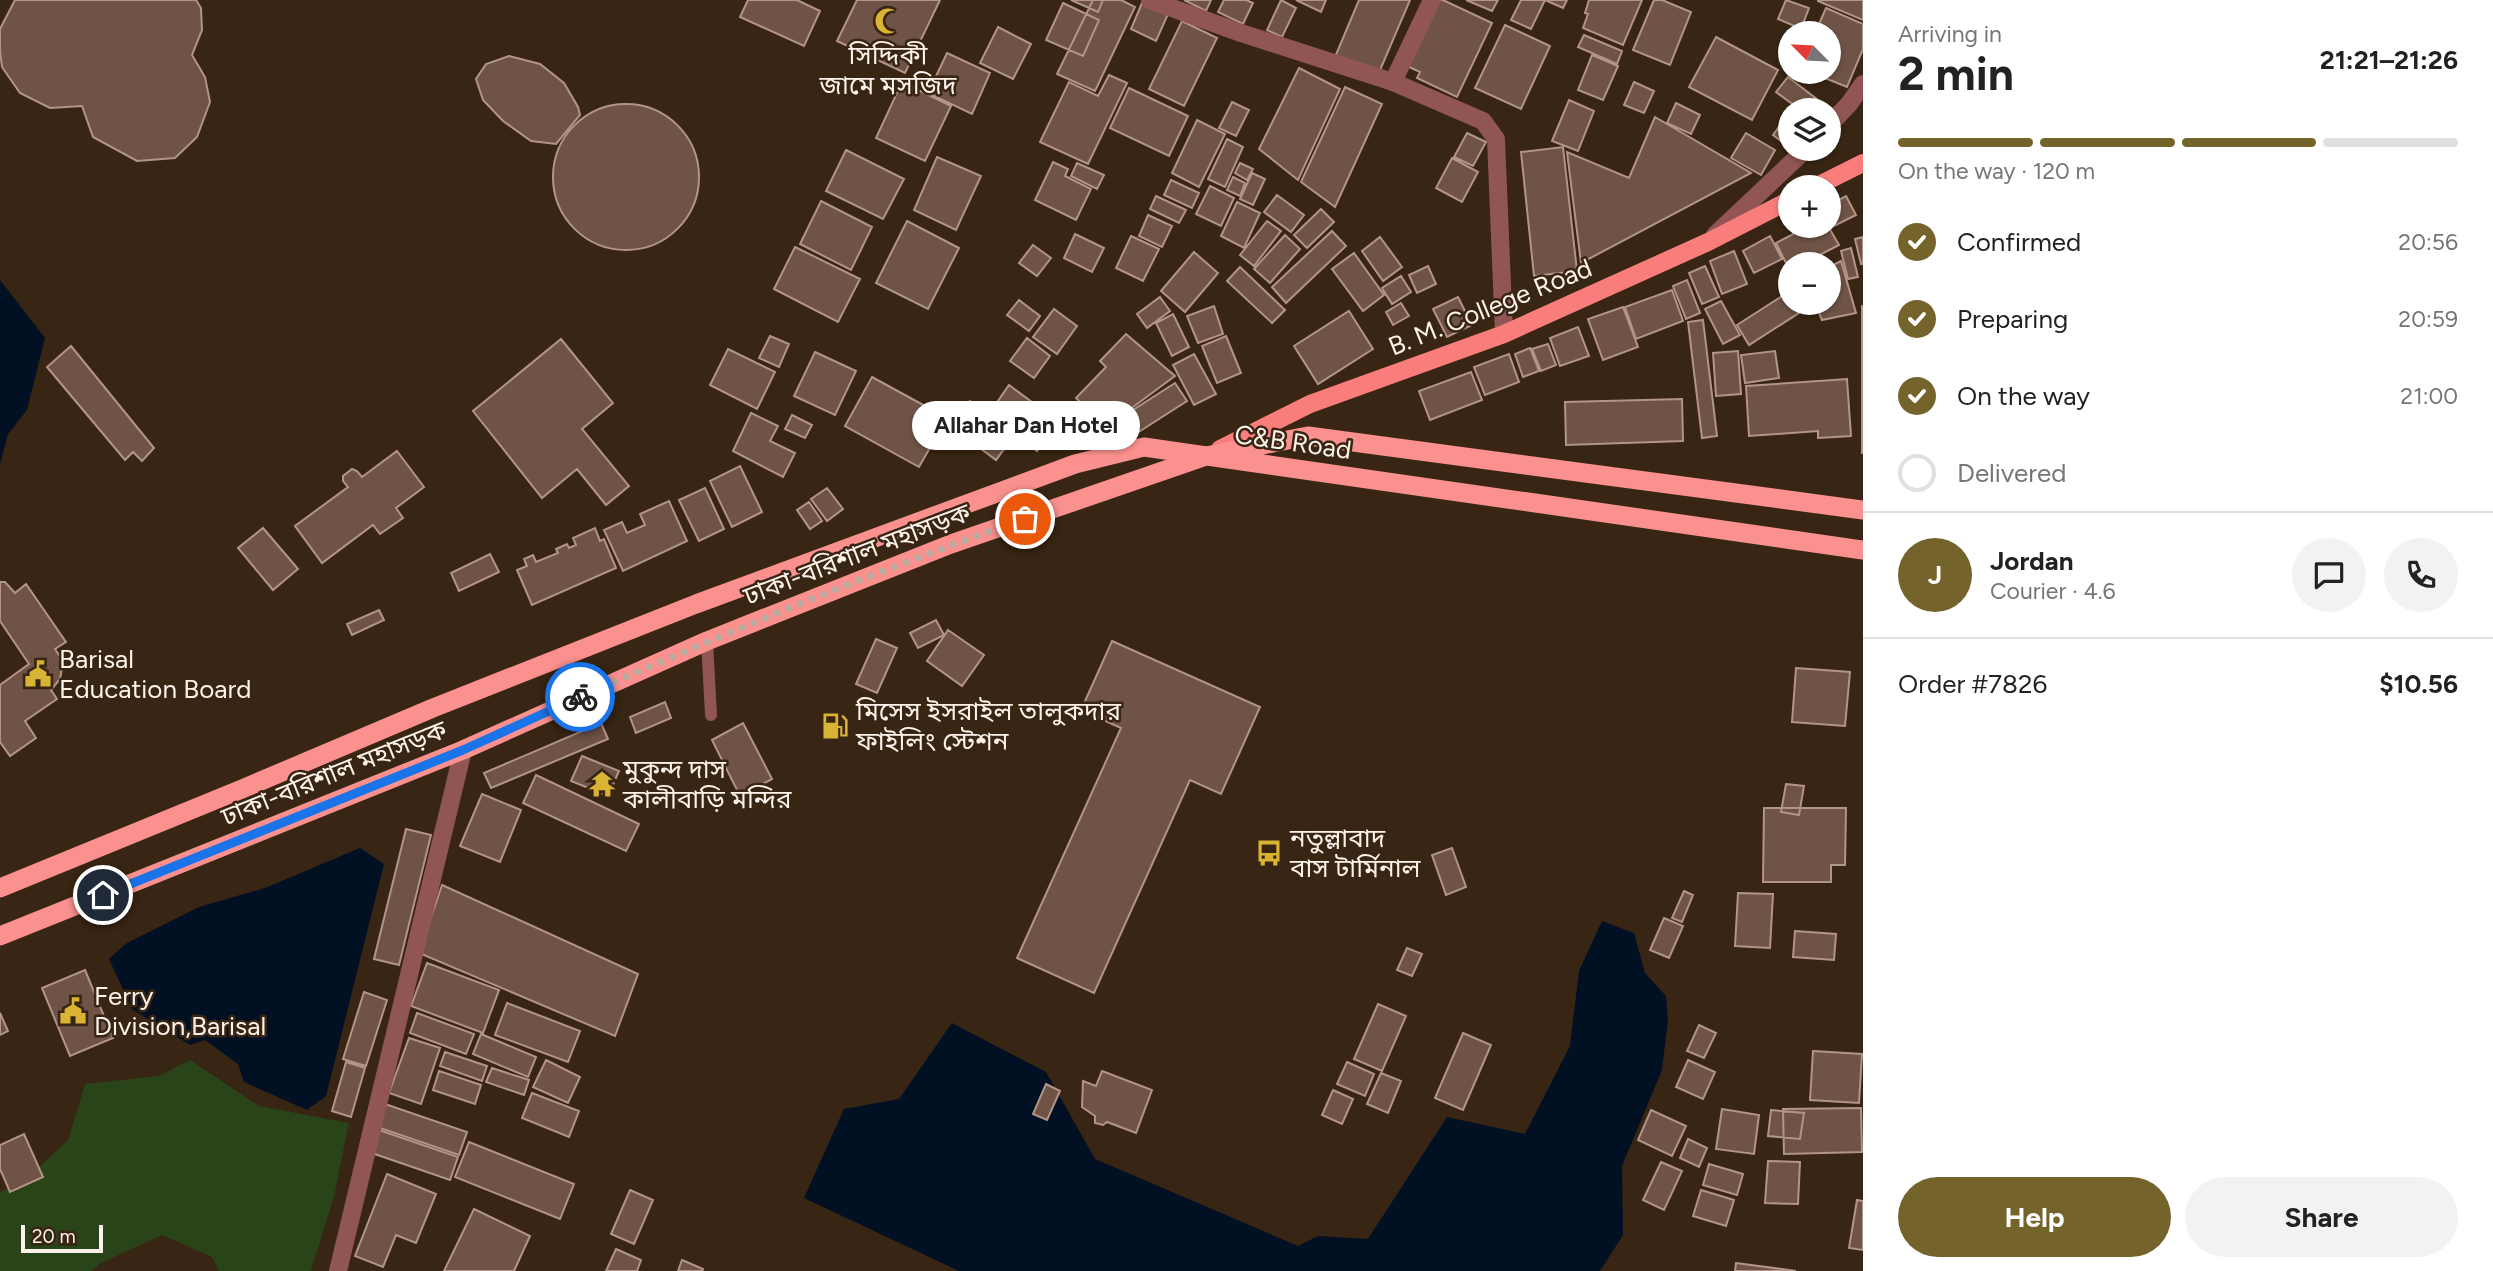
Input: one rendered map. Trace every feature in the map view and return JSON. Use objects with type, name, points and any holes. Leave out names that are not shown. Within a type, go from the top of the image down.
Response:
[{"type":"highway","name":"C&B Road","points":[[1206,456],[1308,436],[1863,510]]},
{"type":"highway","name":"ঢাকা-বরিশাল মহাসড়ক","points":[[0,888],[599,642],[806,562],[1075,464],[1144,447],[1206,456]]},
{"type":"highway","name":"C&B Road","points":[[1206,456],[1863,550]]},
{"type":"highway","name":"ঢাকা-বরিশাল মহাসড়ক","points":[[0,936],[463,750],[707,641],[951,544],[1206,456]]},
{"type":"main road","points":[[1839,175],[1863,163]]},
{"type":"main road","name":"B. M. College Road","points":[[1206,456],[1310,404],[1504,334],[1708,242],[1778,206]]},
{"type":"street","points":[[1150,0],[1241,33],[1393,82],[1483,121],[1496,139],[1504,334]]},
{"type":"street","points":[[1393,82],[1432,0]]},
{"type":"street","points":[[1841,112],[1863,84]]},
{"type":"street","points":[[1708,242],[1793,161]]},
{"type":"street","points":[[338,1271],[463,750]]},
{"type":"lane","points":[[707,641],[711,715]]},
{"type":"green space","points":[[190,1060],[259,1106],[349,1123],[334,1196],[311,1271],[219,1271],[212,1257],[162,1235],[99,1264],[92,1271],[0,1271],[0,1192],[25,1180],[68,1140],[85,1084],[159,1076]]},
{"type":"water","points":[[0,280],[45,338],[27,410],[8,434],[0,464]]},
{"type":"water","points":[[360,848],[384,864],[326,1096],[307,1110],[244,1082],[238,1064],[205,1040],[190,1045],[132,1009],[109,959],[127,943],[199,907],[265,888]]},
{"type":"water","points":[[1602,921],[1634,933],[1645,973],[1666,996],[1668,1019],[1662,1070],[1622,1166],[1623,1235],[1600,1271],[959,1271],[804,1198],[844,1109],[899,1099],[952,1023],[1046,1072],[1095,1159],[1298,1246],[1318,1236],[1368,1239],[1447,1117],[1525,1134],[1570,1046],[1579,971]]},
{"type":"building","points":[[15,0],[196,0],[201,8],[202,30],[192,55],[205,77],[210,102],[197,137],[175,158],[137,161],[93,137],[82,106],[50,108],[20,93],[2,67],[0,51],[0,29]]},
{"type":"building","points":[[748,0],[797,0],[820,11],[804,46],[740,17]]},
{"type":"building","name":"সিদ্দিকী জামে মসজিদ","points":[[857,0],[940,0],[905,73],[837,41]]},
{"type":"building","points":[[1071,0],[1103,0],[1098,12]]},
{"type":"building","points":[[1093,0],[1121,0],[1135,7],[1095,91],[1057,74]]},
{"type":"building","points":[[1184,0],[1211,0],[1206,11]]},
{"type":"building","points":[[1224,0],[1246,0],[1253,3],[1243,24],[1218,12]]},
{"type":"building","points":[[1281,0],[1296,8],[1282,37],[1267,30]]},
{"type":"building","points":[[1296,0],[1326,0],[1321,12]]},
{"type":"building","points":[[1359,0],[1410,0],[1378,75],[1335,57]]},
{"type":"building","points":[[1438,0],[1492,23],[1457,97],[1417,78],[1420,72],[1407,66]]},
{"type":"building","points":[[1466,0],[1498,0],[1492,11]]},
{"type":"building","points":[[1521,0],[1545,0],[1531,29],[1511,20]]},
{"type":"building","points":[[1545,0],[1567,0],[1563,8]]},
{"type":"building","points":[[1589,0],[1642,0],[1623,45],[1583,28]]},
{"type":"building","points":[[1654,0],[1662,0],[1691,12],[1670,65],[1633,50]]},
{"type":"building","points":[[1786,0],[1809,8],[1804,21],[1778,19]]},
{"type":"building","points":[[1863,0],[1863,20],[1818,1]]},
{"type":"building","points":[[1063,3],[1099,20],[1083,56],[1046,40]]},
{"type":"building","points":[[1142,3],[1168,14],[1156,41],[1131,29]]},
{"type":"building","points":[[1826,8],[1863,24],[1863,49],[1847,87],[1840,84],[1841,21],[1820,21]]},
{"type":"building","points":[[1182,21],[1217,38],[1184,106],[1149,89]]},
{"type":"building","points":[[1505,25],[1550,46],[1521,109],[1475,88]]},
{"type":"building","points":[[998,27],[1031,44],[1013,79],[980,63]]},
{"type":"building","points":[[1584,35],[1622,51],[1617,64],[1578,47]]},
{"type":"building","points":[[1716,37],[1778,70],[1752,120],[1689,87]]},
{"type":"building","points":[[947,53],[990,73],[972,114],[928,93]]},
{"type":"building","points":[[1592,55],[1618,66],[1603,100],[1578,90]]},
{"type":"building","points":[[509,56],[540,64],[564,83],[578,107],[580,115],[556,144],[531,141],[503,121],[483,100],[476,79],[486,64]]},
{"type":"building","points":[[1299,68],[1340,89],[1298,180],[1259,149]]},
{"type":"building","points":[[1109,75],[1127,83],[1088,164],[1040,142],[1069,82],[1098,96]]},
{"type":"building","points":[[902,82],[951,106],[925,161],[876,138]]},
{"type":"building","points":[[1634,82],[1654,91],[1644,113],[1624,105]]},
{"type":"building","points":[[1782,84],[1797,84],[1816,98],[1784,98],[1776,92]]},
{"type":"building","points":[[1345,87],[1382,104],[1335,207],[1301,182]]},
{"type":"building","points":[[1129,88],[1188,116],[1169,156],[1110,128]]},
{"type":"building","points":[[1569,100],[1594,111],[1578,151],[1552,141]]},
{"type":"building","points":[[1232,102],[1249,110],[1236,136],[1219,128]]},
{"type":"building","points":[[1676,103],[1700,115],[1691,134],[1667,123]]},
{"type":"building","points":[[626,104],[654,110],[678,125],[693,149],[699,177],[693,205],[678,229],[654,244],[626,250],[598,244],[574,229],[559,205],[553,177],[559,149],[574,125],[598,110]]},
{"type":"building","points":[[1655,117],[1751,173],[1581,263],[1567,152],[1629,178]]},
{"type":"building","points":[[1197,120],[1225,134],[1199,187],[1172,173]]},
{"type":"building","points":[[1467,133],[1486,142],[1473,166],[1454,157]]},
{"type":"building","points":[[1746,133],[1775,150],[1761,175],[1731,158]]},
{"type":"building","points":[[1227,139],[1243,147],[1225,187],[1208,179]]},
{"type":"building","points":[[1563,147],[1577,271],[1534,276],[1521,152]]},
{"type":"building","points":[[846,150],[904,179],[883,219],[826,191]]},
{"type":"building","points":[[937,157],[981,176],[956,230],[914,210]]},
{"type":"building","points":[[1452,158],[1478,172],[1462,202],[1436,188]]},
{"type":"building","points":[[1053,162],[1068,169],[1065,176],[1091,189],[1076,220],[1035,200]]},
{"type":"building","points":[[1077,163],[1104,175],[1097,189],[1071,176]]},
{"type":"building","points":[[1240,163],[1253,169],[1247,180],[1235,173]]},
{"type":"building","points":[[1252,173],[1265,179],[1253,205],[1240,199]]},
{"type":"building","points":[[1233,177],[1245,183],[1240,196],[1227,190]]},
{"type":"building","points":[[1171,180],[1199,193],[1192,208],[1164,195]]},
{"type":"building","points":[[1210,186],[1234,198],[1221,226],[1196,214]]},
{"type":"building","points":[[1277,195],[1304,215],[1291,232],[1264,212]]},
{"type":"building","points":[[1156,196],[1186,210],[1179,223],[1150,209]]},
{"type":"building","points":[[1846,196],[1856,215],[1841,222],[1841,199]]},
{"type":"building","points":[[821,201],[872,227],[851,270],[800,244]]},
{"type":"building","points":[[1237,202],[1260,213],[1244,248],[1221,236]]},
{"type":"building","points":[[1321,209],[1334,222],[1307,248],[1294,235]]},
{"type":"building","points":[[1148,215],[1172,226],[1162,247],[1139,236]]},
{"type":"building","points":[[907,221],[959,248],[928,309],[876,283]]},
{"type":"building","points":[[1267,221],[1281,231],[1254,266],[1240,255]]},
{"type":"building","points":[[1332,231],[1346,246],[1286,303],[1272,287]]},
{"type":"building","points":[[1075,234],[1104,248],[1092,272],[1064,258]]},
{"type":"building","points":[[1285,235],[1300,249],[1270,283],[1254,269]]},
{"type":"building","points":[[1131,236],[1159,249],[1143,281],[1116,268]]},
{"type":"building","points":[[1770,236],[1778,252],[1778,261],[1754,273],[1743,251]]},
{"type":"building","points":[[1380,237],[1402,267],[1383,281],[1362,251]]},
{"type":"building","points":[[1863,237],[1863,264],[1861,264],[1855,239]]},
{"type":"building","points":[[1786,238],[1835,238],[1839,245],[1825,252],[1780,252],[1776,243]]},
{"type":"building","points":[[1033,245],[1051,258],[1037,276],[1019,263]]},
{"type":"building","points":[[795,247],[860,279],[838,322],[774,289]]},
{"type":"building","points":[[1851,248],[1858,277],[1848,279],[1841,251]]},
{"type":"building","points":[[1734,251],[1747,284],[1722,294],[1710,261]]},
{"type":"building","points":[[1194,252],[1218,273],[1185,312],[1161,291]]},
{"type":"building","points":[[1354,253],[1384,295],[1363,311],[1332,269]]},
{"type":"building","points":[[1841,261],[1856,313],[1822,320],[1820,315],[1841,315]]},
{"type":"building","points":[[1428,266],[1436,284],[1417,293],[1409,275]]},
{"type":"building","points":[[1705,266],[1719,297],[1702,304],[1689,273]]},
{"type":"building","points":[[1240,267],[1285,310],[1272,323],[1227,281]]},
{"type":"building","points":[[1401,276],[1411,292],[1392,304],[1382,288]]},
{"type":"building","points":[[1687,280],[1700,313],[1686,319],[1673,286]]},
{"type":"building","points":[[1672,290],[1683,321],[1636,339],[1625,307]]},
{"type":"building","points":[[1160,297],[1170,311],[1147,328],[1137,314]]},
{"type":"building","points":[[1458,297],[1472,325],[1447,337],[1433,309]]},
{"type":"building","points":[[1778,299],[1778,315],[1796,315],[1749,345],[1737,325]]},
{"type":"building","points":[[1019,300],[1040,316],[1029,331],[1007,315]]},
{"type":"building","points":[[1721,301],[1740,335],[1723,344],[1705,309]]},
{"type":"building","points":[[1401,303],[1409,316],[1393,325],[1386,312]]},
{"type":"building","points":[[1862,305],[1863,453],[1862,453]]},
{"type":"building","points":[[1214,306],[1223,334],[1198,343],[1187,316]]},
{"type":"building","points":[[1623,307],[1638,347],[1603,360],[1588,319]]},
{"type":"building","points":[[1054,309],[1077,326],[1057,354],[1033,337]]},
{"type":"building","points":[[1349,311],[1373,349],[1318,384],[1294,346]]},
{"type":"building","points":[[1173,314],[1189,347],[1172,356],[1156,323]]},
{"type":"building","points":[[1703,320],[1717,436],[1702,438],[1688,322]]},
{"type":"building","points":[[1578,327],[1589,356],[1560,366],[1550,338]]},
{"type":"building","points":[[1126,334],[1175,376],[1106,427],[1076,398],[1106,367],[1100,361]]},
{"type":"building","points":[[770,336],[789,344],[779,367],[759,358]]},
{"type":"building","points":[[1226,336],[1241,373],[1217,383],[1202,346]]},
{"type":"building","points":[[1027,338],[1050,356],[1034,378],[1010,361]]},
{"type":"building","points":[[561,339],[613,403],[582,429],[629,486],[606,505],[577,469],[542,498],[473,411]]},
{"type":"building","points":[[1548,344],[1556,365],[1541,371],[1532,349]]},
{"type":"building","points":[[71,346],[154,448],[142,461],[133,452],[125,460],[47,367]]},
{"type":"building","points":[[1530,348],[1539,371],[1523,377],[1515,354]]},
{"type":"building","points":[[728,349],[775,372],[757,409],[710,385]]},
{"type":"building","points":[[1738,351],[1741,394],[1716,396],[1713,353]]},
{"type":"building","points":[[1775,351],[1779,378],[1745,383],[1741,355]]},
{"type":"building","points":[[815,352],[856,371],[835,415],[794,396]]},
{"type":"building","points":[[1194,354],[1216,394],[1194,405],[1173,365]]},
{"type":"building","points":[[1509,354],[1519,382],[1485,395],[1474,367]]},
{"type":"building","points":[[1471,372],[1482,400],[1430,420],[1419,391]]},
{"type":"building","points":[[872,377],[947,418],[919,467],[845,426]]},
{"type":"building","points":[[1847,379],[1851,436],[1818,438],[1818,431],[1749,436],[1746,386]]},
{"type":"building","points":[[1175,383],[1187,401],[1134,435],[1122,417]]},
{"type":"building","points":[[1009,385],[1059,422],[1037,451],[989,414]]},
{"type":"building","points":[[1682,399],[1683,441],[1566,445],[1565,402]]},
{"type":"building","points":[[970,401],[984,411],[963,439],[950,430]]},
{"type":"building","points":[[751,413],[778,426],[770,441],[795,453],[783,477],[733,451]]},
{"type":"building","points":[[792,415],[812,425],[805,438],[785,429]]},
{"type":"building","points":[[986,423],[1010,441],[996,460],[972,442]]},
{"type":"building","points":[[397,451],[424,487],[396,508],[403,518],[380,534],[373,525],[322,563],[295,526],[348,487],[343,476],[352,469],[362,477]]},
{"type":"building","points":[[740,466],[762,512],[732,527],[710,481]]},
{"type":"building","points":[[705,488],[724,529],[699,541],[679,500]]},
{"type":"building","points":[[827,488],[843,509],[827,521],[811,499]]},
{"type":"building","points":[[669,501],[687,541],[623,571],[604,530],[622,522],[627,533],[645,525],[640,514]]},
{"type":"building","points":[[809,502],[822,521],[810,529],[797,510]]},
{"type":"building","points":[[263,528],[298,569],[273,590],[238,548]]},
{"type":"building","points":[[595,528],[600,541],[604,539],[616,568],[532,605],[517,570],[527,566],[524,559],[533,555],[536,562],[558,553],[556,549],[567,544],[569,548],[576,545],[573,538]]},
{"type":"building","points":[[490,554],[499,572],[459,591],[451,573]]},
{"type":"building","name":"Barisal Education Board","points":[[0,582],[5,582],[15,593],[26,584],[66,642],[55,649],[61,658],[62,668],[60,679],[51,690],[57,699],[25,721],[36,738],[10,756],[0,742],[0,685],[29,664],[0,621]]},
{"type":"building","points":[[379,610],[384,620],[352,635],[347,624]]},
{"type":"building","points":[[936,620],[944,635],[918,648],[910,633]]},
{"type":"building","points":[[948,630],[984,655],[962,686],[927,661]]},
{"type":"building","points":[[876,639],[897,648],[877,693],[856,684]]},
{"type":"building","points":[[1112,641],[1260,707],[1221,794],[1190,780],[1094,993],[1017,958],[1121,728],[1081,710]]},
{"type":"building","points":[[1796,668],[1850,672],[1845,726],[1792,722]]},
{"type":"building","points":[[665,702],[671,718],[636,733],[630,717]]},
{"type":"building","points":[[601,723],[608,739],[491,788],[484,773]]},
{"type":"building","points":[[743,723],[772,779],[740,796],[712,740]]},
{"type":"building","points":[[582,756],[619,771],[608,796],[571,781]]},
{"type":"building","points":[[536,775],[639,824],[626,851],[523,803]]},
{"type":"building","points":[[1786,784],[1804,786],[1799,815],[1781,812]]},
{"type":"building","points":[[482,794],[521,810],[500,862],[460,846]]},
{"type":"building","points":[[1764,808],[1846,808],[1845,865],[1831,865],[1831,882],[1763,882]]},
{"type":"building","points":[[406,829],[431,835],[399,965],[374,959]]},
{"type":"building","points":[[1452,848],[1466,887],[1446,895],[1432,855]]},
{"type":"building","points":[[442,885],[638,974],[615,1036],[419,953]]},
{"type":"building","points":[[1684,891],[1693,895],[1682,922],[1672,918]]},
{"type":"building","points":[[1738,893],[1773,894],[1770,948],[1735,946]]},
{"type":"building","points":[[1664,918],[1683,926],[1669,958],[1650,950]]},
{"type":"building","points":[[1795,931],[1836,934],[1834,960],[1793,957]]},
{"type":"building","points":[[1407,948],[1422,954],[1412,976],[1397,970]]},
{"type":"building","points":[[427,963],[499,990],[483,1033],[411,1006]]},
{"type":"building","points":[[85,970],[113,1038],[70,1056],[42,988]]},
{"type":"building","points":[[364,992],[387,1000],[366,1066],[343,1059]]},
{"type":"building","points":[[507,1003],[580,1031],[568,1062],[495,1035]]},
{"type":"building","points":[[1378,1004],[1406,1016],[1382,1071],[1354,1059]]},
{"type":"building","points":[[0,1013],[8,1031],[0,1035]]},
{"type":"building","points":[[417,1013],[474,1034],[466,1054],[410,1033]]},
{"type":"building","points":[[1699,1025],[1716,1033],[1704,1058],[1687,1051]]},
{"type":"building","points":[[1463,1033],[1491,1045],[1463,1110],[1435,1098]]},
{"type":"building","points":[[481,1034],[536,1057],[528,1077],[473,1054]]},
{"type":"building","points":[[409,1038],[440,1048],[421,1104],[389,1093]]},
{"type":"building","points":[[1813,1051],[1862,1054],[1859,1103],[1810,1100]]},
{"type":"building","points":[[445,1052],[487,1066],[482,1081],[440,1066]]},
{"type":"building","points":[[546,1060],[580,1077],[568,1103],[533,1087]]},
{"type":"building","points":[[1688,1060],[1715,1072],[1703,1099],[1676,1087]]},
{"type":"building","points":[[346,1062],[365,1068],[351,1117],[332,1111]]},
{"type":"building","points":[[1347,1062],[1374,1074],[1365,1096],[1337,1084]]},
{"type":"building","points":[[492,1068],[529,1080],[524,1095],[486,1082]]},
{"type":"building","points":[[439,1071],[481,1085],[475,1104],[433,1090]]},
{"type":"building","points":[[1102,1071],[1152,1090],[1136,1133],[1107,1122],[1103,1125],[1095,1123],[1095,1116],[1082,1107],[1083,1081],[1096,1086]]},
{"type":"building","points":[[1381,1073],[1401,1081],[1388,1113],[1367,1104]]},
{"type":"building","points":[[1046,1084],[1060,1091],[1047,1120],[1033,1114]]},
{"type":"building","points":[[1333,1090],[1353,1099],[1342,1124],[1322,1115]]},
{"type":"building","points":[[532,1093],[579,1111],[569,1137],[522,1118]]},
{"type":"building","points":[[385,1104],[467,1132],[459,1155],[377,1127]]},
{"type":"building","points":[[1861,1108],[1862,1152],[1784,1154],[1783,1109]]},
{"type":"building","points":[[1722,1109],[1759,1115],[1754,1154],[1716,1149]]},
{"type":"building","points":[[1651,1110],[1686,1126],[1672,1156],[1638,1140]]},
{"type":"building","points":[[1771,1110],[1804,1113],[1800,1139],[1768,1136]]},
{"type":"building","points":[[376,1129],[458,1157],[450,1180],[369,1152]]},
{"type":"building","points":[[24,1134],[43,1177],[10,1192],[0,1169],[0,1145]]},
{"type":"building","points":[[1688,1139],[1707,1148],[1699,1167],[1680,1158]]},
{"type":"building","points":[[469,1142],[574,1184],[560,1219],[455,1177]]},
{"type":"building","points":[[1768,1161],[1800,1162],[1798,1204],[1765,1203]]},
{"type":"building","points":[[1661,1162],[1682,1171],[1664,1210],[1643,1200]]},
{"type":"building","points":[[1709,1164],[1743,1174],[1737,1195],[1703,1185]]},
{"type":"building","points":[[387,1174],[436,1194],[416,1243],[396,1235],[383,1267],[355,1256]]},
{"type":"building","points":[[630,1190],[653,1200],[634,1244],[611,1234]]},
{"type":"building","points":[[1701,1190],[1734,1200],[1726,1226],[1693,1216]]},
{"type":"building","points":[[1857,1200],[1863,1201],[1863,1250],[1849,1248]]},
{"type":"building","points":[[474,1209],[530,1236],[514,1271],[444,1271]]},
{"type":"building","points":[[616,1249],[641,1260],[637,1271],[606,1271]]},
{"type":"building","points":[[682,1260],[703,1269],[678,1271]]},
{"type":"building","points":[[1736,1263],[1796,1271],[1735,1271]]},
{"type":"way so far","points":[[580,697],[707,641],[951,544],[1025,519]]},
{"type":"place","name":"সিদ্দিকী জামে মসজিদ","points":[[888,21]]},
{"type":"place","name":"Allahar Dan Hotel","points":[[1025,519]]},
{"type":"place","name":"Barisal Education Board","points":[[38,674]]},
{"type":"place","name":"মিসেস ইসরাইল তালুকদার ফাইলিং স্টেশন","points":[[835,726]]},
{"type":"place","name":"মুকুন্দ দাস কালীবাড়ি মন্দির","points":[[602,784]]},
{"type":"place","name":"নতুল্লাবাদ বাস টার্মিনাল","points":[[1269,853]]},
{"type":"place","name":"Ferry Division,Barisal","points":[[73,1011]]},
{"type":"route","points":[[103,895],[463,750],[580,697]]}]
